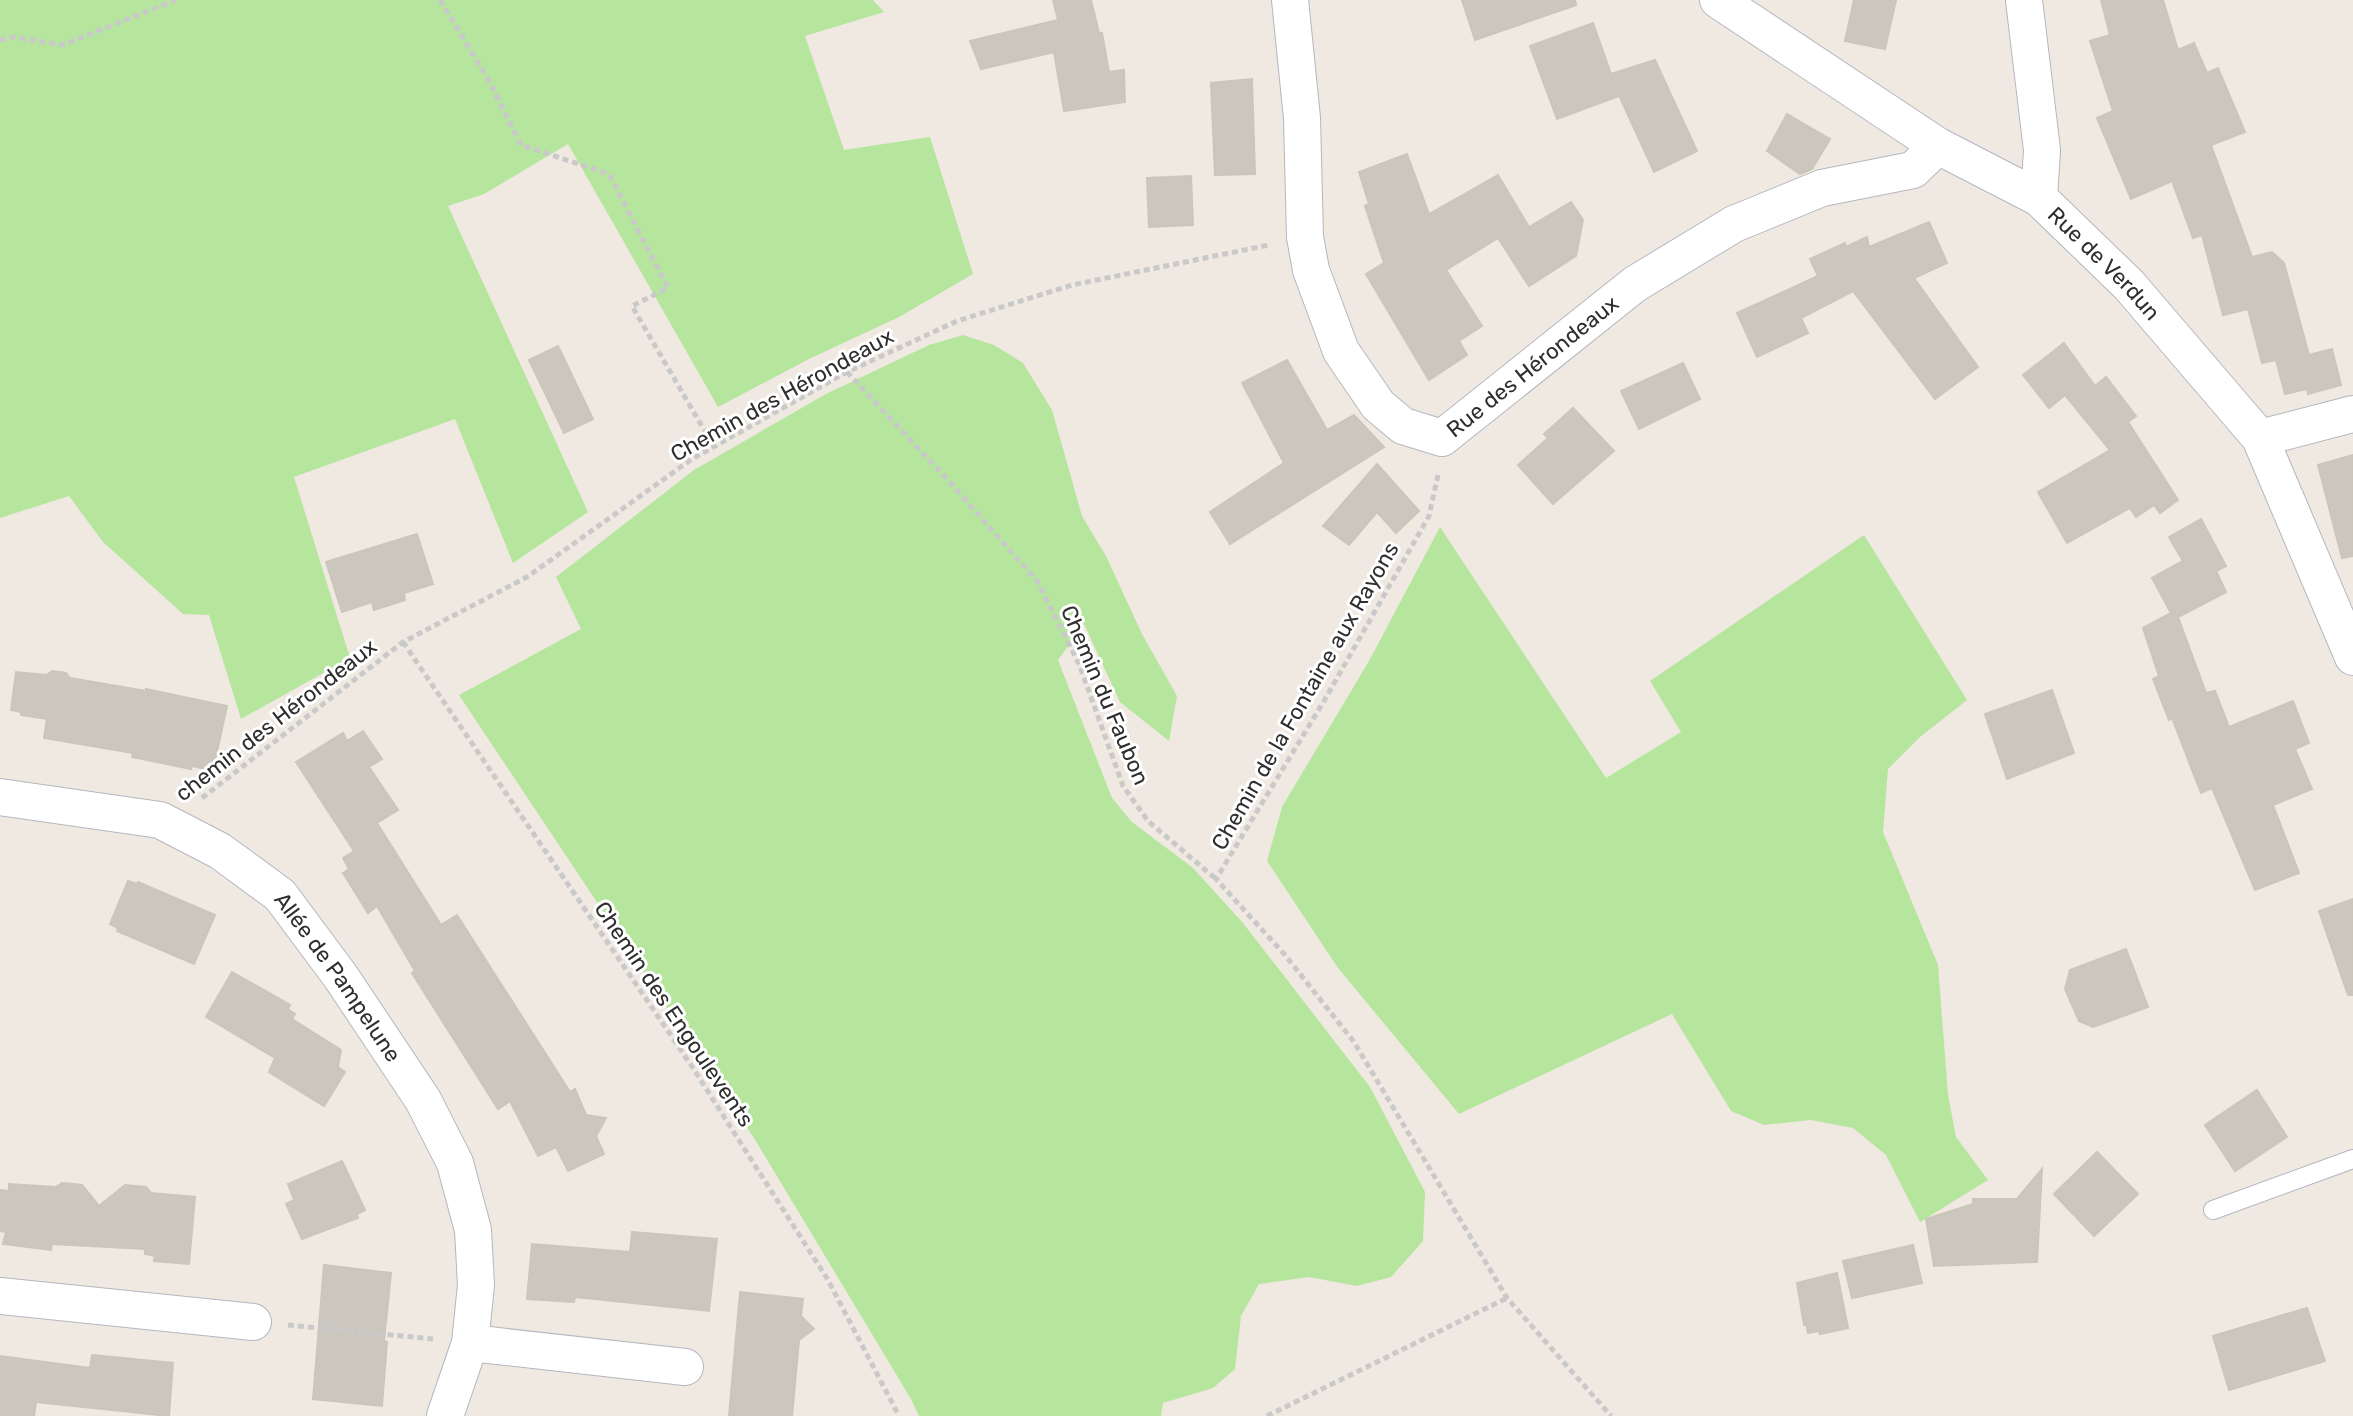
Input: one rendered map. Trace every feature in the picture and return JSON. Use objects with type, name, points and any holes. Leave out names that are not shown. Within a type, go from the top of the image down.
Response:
[{"type":"street","name":"Rue des Hérondeaux","points":[[1290,0],[1302,118],[1305,237],[1315,284],[1341,351],[1378,405],[1403,426],[1442,438],[1635,284],[1734,224],[1822,188],[1913,170],[1938,146]]},
{"type":"street","name":"Rue de Verdun","points":[[1718,0],[1938,146],[2039,198],[2129,285],[2260,438],[2353,657]]},
{"type":"street","points":[[2024,0],[2042,150],[2039,198]]},
{"type":"street","points":[[2260,438],[2353,414]]},
{"type":"street","name":"Allée de Pampelune","points":[[0,797],[160,820],[220,851],[280,895],[341,977],[423,1100],[455,1163],[473,1230],[476,1285],[470,1343],[445,1416]]},
{"type":"street","points":[[0,1296],[253,1322]]},
{"type":"street","points":[[470,1343],[685,1367]]},
{"type":"lane","points":[[2213,1210],[2353,1159]]},
{"type":"path","points":[[0,40],[13,37],[62,45],[176,0]]},
{"type":"path","points":[[440,0],[488,79],[521,145],[609,174],[668,288],[632,306],[714,447]]},
{"type":"path","name":"Chemin des Hérondeaux","points":[[403,642],[527,577],[692,459],[847,372],[957,321],[1072,285],[1305,237]]},
{"type":"path","name":"Chemin du Faubon","points":[[847,372],[1037,581],[1079,664],[1123,786],[1148,821],[1216,879]]},
{"type":"path","name":"Chemin de la Fontaine aux Rayons","points":[[1442,438],[1429,516],[1324,701],[1216,879],[1285,955],[1354,1042],[1507,1298],[1611,1416]]},
{"type":"path","name":"chemin des Hérondeaux","points":[[168,824],[403,642]]},
{"type":"path","name":"Chemin des Engoulevents","points":[[403,642],[725,1119],[828,1280],[899,1416]]},
{"type":"path","points":[[1267,1416],[1507,1298]]},
{"type":"path","points":[[253,1322],[470,1343]]},
{"type":"green space","points":[[0,0],[873,0],[884,12],[805,36],[844,150],[930,137],[973,274],[899,317],[809,359],[718,407],[568,144],[484,194],[448,206],[588,512],[513,563],[455,419],[294,477],[350,658],[241,719],[209,615],[183,614],[103,542],[69,496],[0,518]]},
{"type":"green space","points":[[963,335],[994,345],[1023,363],[1052,410],[1082,516],[1106,556],[1142,634],[1177,696],[1169,741],[1120,702],[1084,624],[1058,660],[1112,798],[1132,822],[1193,868],[1243,923],[1370,1087],[1425,1192],[1423,1241],[1391,1277],[1357,1286],[1309,1277],[1259,1284],[1241,1316],[1235,1369],[1213,1388],[1163,1403],[1161,1416],[919,1416],[754,1138],[459,695],[581,629],[556,577],[694,470],[826,394],[929,345]]},
{"type":"green space","points":[[1440,527],[1606,778],[1681,732],[1650,681],[1864,535],[1967,700],[1920,737],[1888,769],[1883,832],[1938,965],[1948,1095],[1956,1137],[1988,1180],[1920,1222],[1886,1155],[1853,1128],[1811,1120],[1764,1125],[1731,1111],[1672,1014],[1459,1114],[1338,968],[1267,861],[1282,807],[1369,661]]},
{"type":"building","points":[[1053,0],[1091,0],[1099,33],[1102,33],[1109,72],[1124,70],[1125,102],[1064,111],[1054,52],[981,69],[970,41],[1058,20]]},
{"type":"building","points":[[1462,0],[1575,0],[1576,5],[1475,40]]},
{"type":"building","points":[[1854,0],[1896,0],[1885,49],[1845,41]]},
{"type":"building","points":[[2101,0],[2163,0],[2178,50],[2194,43],[2207,73],[2218,68],[2245,132],[2211,145],[2252,257],[2272,252],[2284,263],[2309,355],[2332,349],[2341,385],[2308,394],[2307,389],[2285,394],[2276,360],[2262,363],[2248,309],[2223,315],[2202,235],[2193,238],[2172,181],[2131,199],[2097,118],[2113,111],[2090,41],[2110,35]]},
{"type":"building","points":[[1593,23],[1611,74],[1655,60],[1697,151],[1654,172],[1618,93],[1619,96],[1557,119],[1530,46]]},
{"type":"building","points":[[1252,79],[1255,174],[1215,175],[1211,83]]},
{"type":"building","points":[[1787,114],[1830,139],[1812,169],[1800,174],[1767,151]]},
{"type":"building","points":[[1407,154],[1429,214],[1498,175],[1529,227],[1571,202],[1583,220],[1576,256],[1529,286],[1498,238],[1446,270],[1482,326],[1459,341],[1467,355],[1429,380],[1366,274],[1384,263],[1365,206],[1369,204],[1359,172]]},
{"type":"building","points":[[1191,176],[1193,225],[1149,227],[1147,178]]},
{"type":"building","points":[[1929,222],[1947,263],[1914,278],[1978,367],[1935,399],[1853,291],[1801,318],[1808,333],[1757,357],[1737,313],[1818,276],[1810,259],[1867,237],[1869,247]]},
{"type":"building","points":[[2064,343],[2095,386],[2106,377],[2136,416],[2128,422],[2178,500],[2160,513],[2154,505],[2136,517],[2130,508],[2067,543],[2038,492],[2110,450],[2065,395],[2049,408],[2023,375]]},
{"type":"building","points":[[558,346],[593,419],[564,433],[529,360]]},
{"type":"building","points":[[1287,360],[1327,430],[1354,415],[1384,447],[1230,544],[1210,512],[1284,463],[1242,383]]},
{"type":"building","points":[[1683,363],[1700,399],[1639,429],[1621,391]]},
{"type":"building","points":[[1573,408],[1614,451],[1553,504],[1518,465],[1548,438],[1544,434]]},
{"type":"building","points":[[2353,455],[2353,556],[2342,558],[2318,465]]},
{"type":"building","points":[[1377,464],[1419,511],[1396,533],[1377,512],[1349,545],[1323,526]]},
{"type":"building","points":[[2201,519],[2226,566],[2216,571],[2226,592],[2178,617],[2206,693],[2215,691],[2229,727],[2293,701],[2309,743],[2295,749],[2312,789],[2273,805],[2299,873],[2255,890],[2212,788],[2201,793],[2172,718],[2169,720],[2153,679],[2159,676],[2143,628],[2171,613],[2152,578],[2183,561],[2169,537]]},
{"type":"building","points":[[417,534],[433,584],[404,593],[405,600],[374,610],[372,602],[342,612],[326,562]]},
{"type":"building","points":[[52,671],[66,673],[70,678],[146,689],[227,706],[213,770],[191,766],[191,769],[132,757],[133,753],[44,738],[47,719],[21,715],[21,712],[11,710],[16,672],[47,675]]},
{"type":"building","points":[[2052,690],[2074,753],[2007,779],[1985,714]]},
{"type":"building","points":[[363,731],[382,759],[369,767],[398,810],[377,823],[441,925],[457,915],[570,1092],[575,1089],[586,1115],[606,1118],[596,1136],[604,1154],[568,1171],[556,1147],[538,1156],[510,1101],[498,1109],[412,973],[415,971],[377,906],[368,913],[343,873],[349,869],[343,858],[354,851],[296,762],[343,733],[347,741]]},
{"type":"building","points":[[128,881],[138,882],[215,915],[194,964],[117,931],[118,928],[110,924]]},
{"type":"building","points":[[2353,899],[2353,995],[2348,995],[2319,911]]},
{"type":"building","points":[[2126,949],[2148,1007],[2093,1027],[2079,1021],[2065,989],[2070,970]]},
{"type":"building","points":[[232,972],[290,1005],[288,1009],[295,1014],[292,1019],[341,1050],[338,1067],[345,1072],[324,1106],[269,1072],[275,1058],[206,1017]]},
{"type":"building","points":[[2257,1090],[2287,1137],[2235,1171],[2205,1125]]},
{"type":"building","points":[[2097,1152],[2138,1194],[2094,1236],[2054,1194]]},
{"type":"building","points":[[342,1161],[365,1210],[357,1214],[358,1218],[302,1239],[286,1204],[294,1200],[288,1184]]},
{"type":"building","points":[[2042,1169],[2037,1262],[1934,1266],[1926,1219],[1973,1204],[1973,1199],[2017,1199]]},
{"type":"building","points":[[62,1183],[82,1185],[99,1206],[125,1185],[146,1187],[151,1193],[195,1197],[189,1264],[154,1261],[155,1256],[145,1254],[145,1249],[52,1244],[51,1250],[3,1244],[6,1232],[0,1231],[0,1190],[9,1191],[9,1184],[56,1187]]},
{"type":"building","points":[[632,1232],[717,1239],[709,1311],[575,1297],[574,1302],[527,1299],[532,1244],[630,1252]]},
{"type":"building","points":[[1913,1245],[1922,1283],[1852,1298],[1843,1261]]},
{"type":"building","points":[[324,1265],[391,1273],[382,1406],[313,1399]]},
{"type":"building","points":[[1837,1273],[1848,1328],[1820,1334],[1819,1331],[1808,1333],[1797,1283]]},
{"type":"building","points":[[740,1292],[803,1299],[801,1316],[814,1329],[799,1340],[792,1416],[729,1416]]},
{"type":"building","points":[[2307,1308],[2325,1361],[2229,1390],[2213,1336]]},
{"type":"building","points":[[92,1355],[173,1363],[169,1416],[36,1402],[34,1416],[0,1416],[0,1356],[90,1368]]}]
